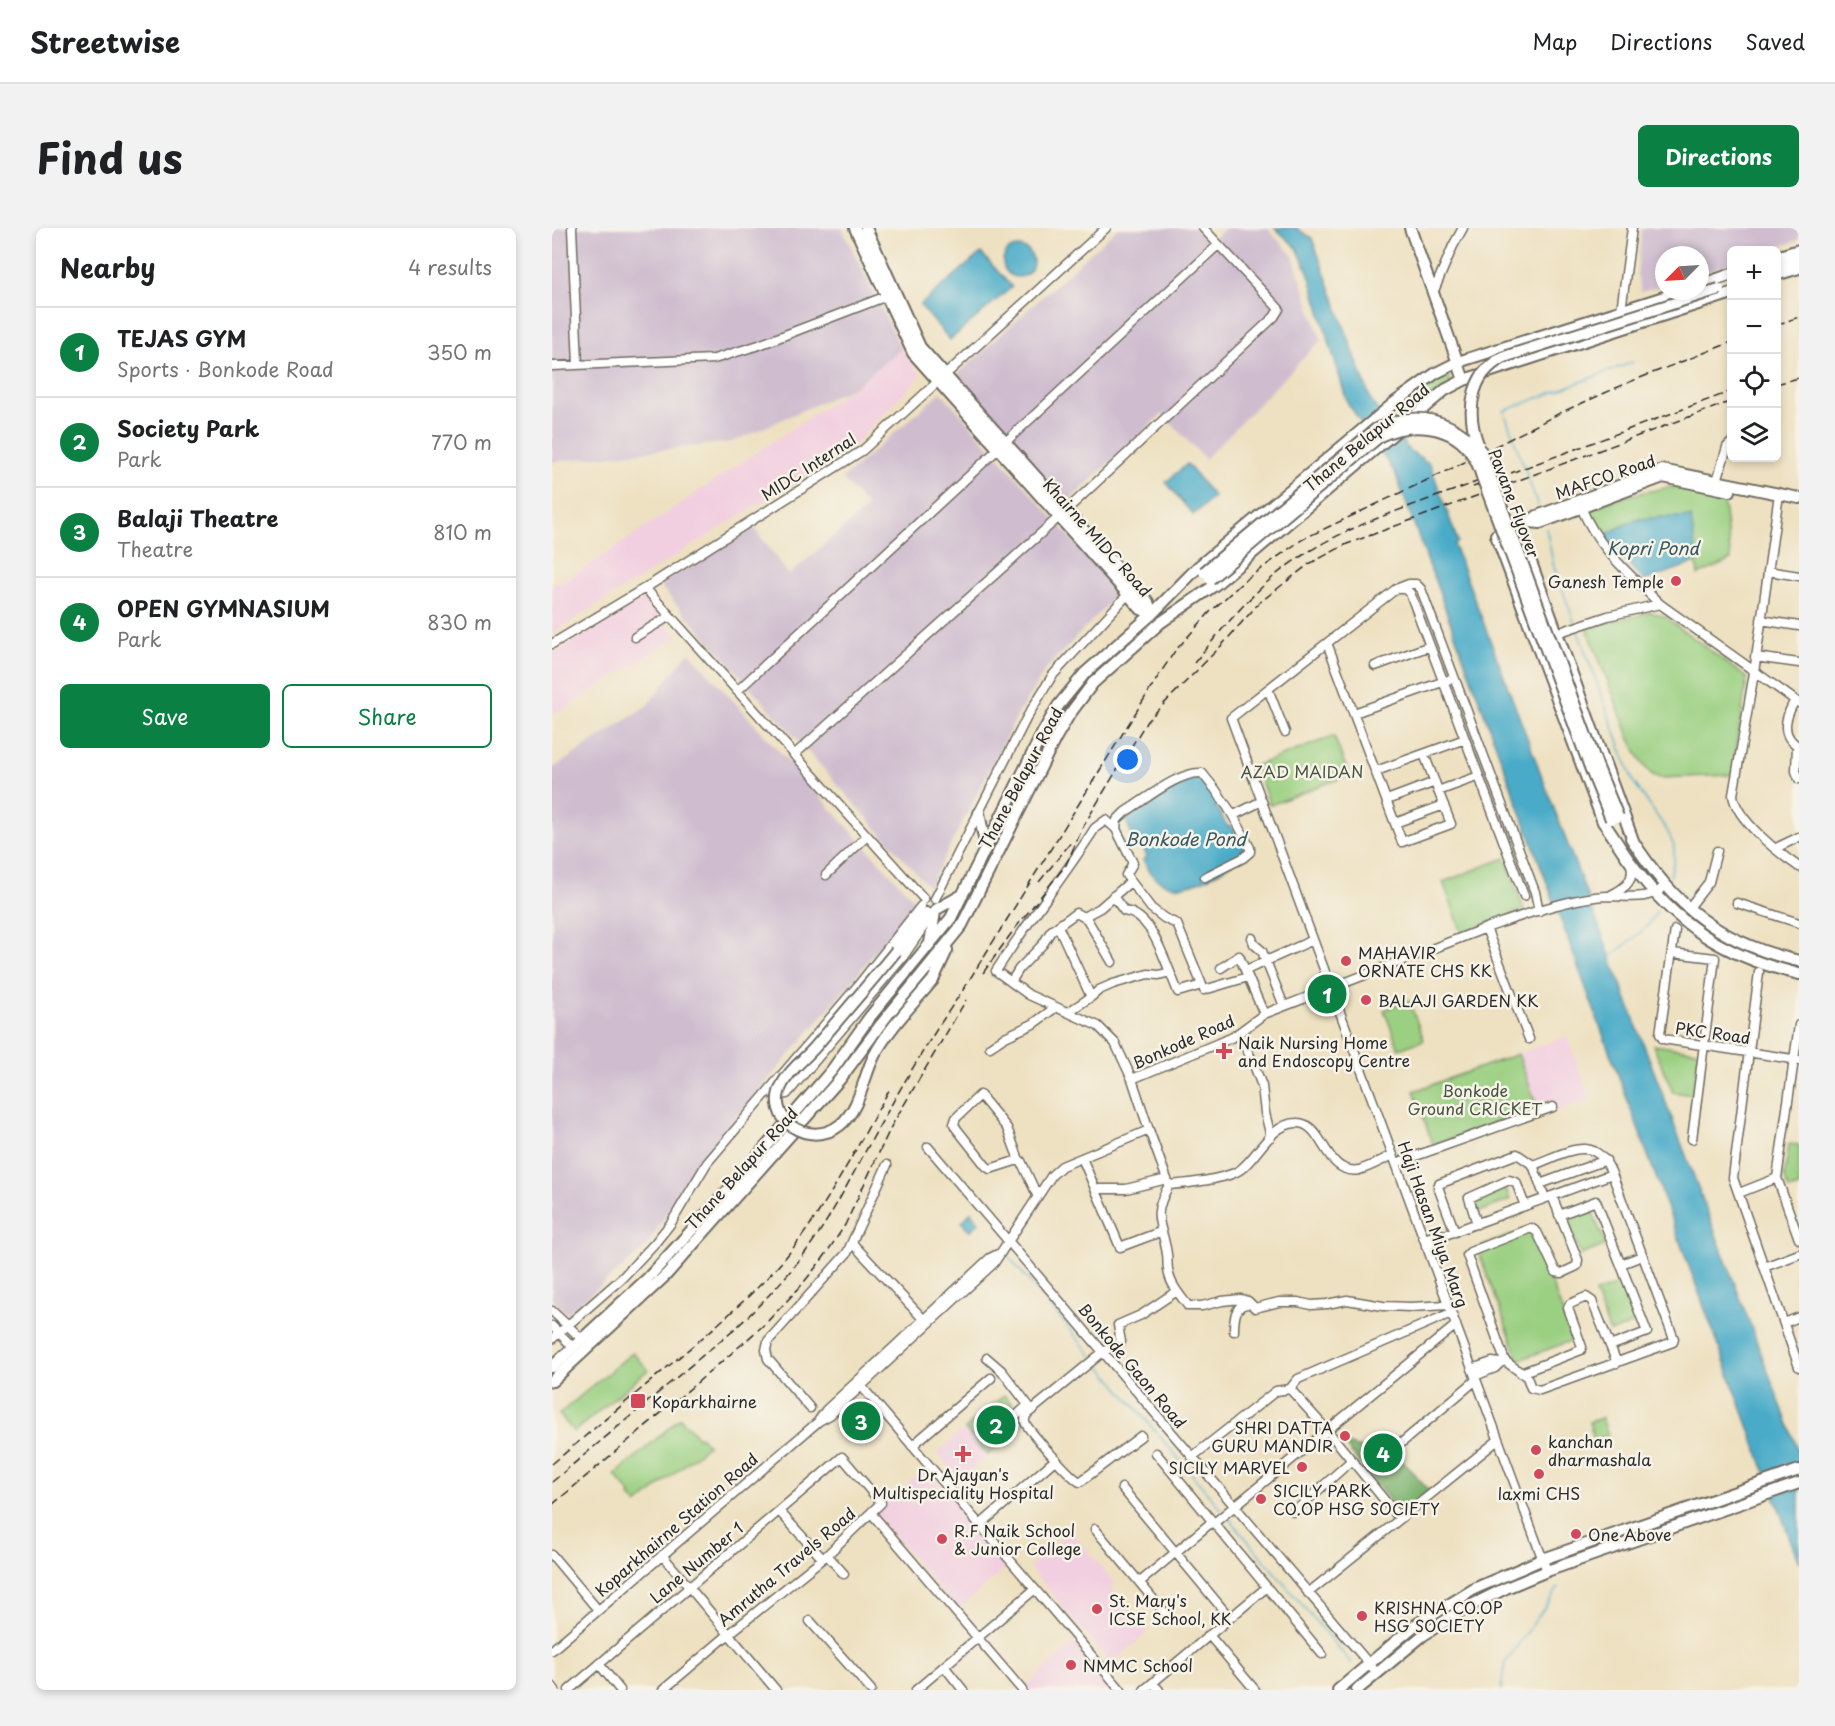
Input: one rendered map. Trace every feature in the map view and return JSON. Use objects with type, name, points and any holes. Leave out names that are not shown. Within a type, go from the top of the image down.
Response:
[{"type":"main road","name":"Khairne MIDC Road","points":[[855,228],[891,295]]},
{"type":"main road","points":[[1410,228],[1464,380]]},
{"type":"main road","name":"Khairne MIDC Road","points":[[870,229],[913,353],[941,378],[1063,514],[1131,591],[1141,609],[1152,614]]},
{"type":"main road","points":[[1781,255],[1799,250]]},
{"type":"main road","points":[[1781,264],[1799,259]]},
{"type":"main road","points":[[1781,273],[1799,268]]},
{"type":"main road","points":[[1480,451],[1472,424],[1472,399],[1481,376],[1493,363],[1510,355],[1717,285],[1727,279]]},
{"type":"main road","points":[[1709,285],[1727,286]]},
{"type":"main road","name":"Thane Belapur Road","points":[[552,1381],[666,1275],[840,1079],[962,925],[1055,739],[1069,715],[1094,683],[1160,623],[1215,585],[1445,390],[1464,380],[1727,294]]},
{"type":"main road","name":"Thane Belapur Road","points":[[552,1367],[647,1279],[732,1186],[832,1070],[869,1018],[951,918],[1043,732],[1058,706],[1085,673],[1152,614],[1199,566],[1383,412],[1436,373],[1458,362],[1655,300]]},
{"type":"main road","name":"Pavane Flyover","points":[[1160,623],[1207,576],[1367,435],[1388,423],[1412,419],[1440,422],[1468,437],[1480,451],[1598,768],[1622,848]]},
{"type":"main road","name":"Pavane Flyover","points":[[1152,614],[1207,576],[1380,436],[1401,428],[1412,427],[1438,430],[1449,435],[1473,455],[1614,818],[1634,843]]},
{"type":"main road","name":"MAFCO Road","points":[[1622,848],[1603,822],[1496,536],[1530,522],[1538,516],[1662,470],[1717,481],[1799,506]]},
{"type":"main road","name":"MAFCO Road","points":[[1530,522],[1540,523],[1663,477],[1778,498],[1799,498]]},
{"type":"main road","points":[[1518,527],[1634,843],[1665,885],[1688,909],[1719,932],[1745,945],[1799,961]]},
{"type":"main road","points":[[979,813],[986,848]]},
{"type":"main road","points":[[1622,848],[1630,862],[1677,916],[1713,942],[1741,956],[1799,974]]},
{"type":"main road","points":[[953,936],[933,980],[887,1036],[874,1056],[855,1104],[844,1120],[832,1130],[817,1134],[801,1132],[792,1127],[783,1118],[778,1102],[779,1090],[784,1080],[816,1046],[930,907],[963,894]]},
{"type":"main road","points":[[930,907],[930,943]]},
{"type":"main road","points":[[1338,1690],[1424,1614],[1476,1588],[1543,1559],[1799,1470]]},
{"type":"main road","points":[[1357,1690],[1422,1636],[1462,1610],[1506,1588],[1547,1571],[1799,1483]]},
{"type":"street","points":[[572,228],[578,364]]},
{"type":"street","name":"MIDC Internal","points":[[552,644],[863,450],[1106,228]]},
{"type":"street","points":[[794,755],[1063,514],[1274,317],[1279,309],[1203,228]]},
{"type":"street","points":[[1433,293],[1462,228]]},
{"type":"street","points":[[1621,311],[1632,228]]},
{"type":"street","points":[[737,691],[1218,245]]},
{"type":"street","points":[[552,366],[698,361],[722,357],[891,295]]},
{"type":"street","points":[[1717,481],[1727,447]]},
{"type":"street","points":[[1778,498],[1754,673],[1733,795],[1734,804],[1755,830],[1799,867]]},
{"type":"street","points":[[1581,507],[1599,542],[1660,604],[1797,702],[1786,717],[1786,725],[1790,739],[1797,746],[1799,779]]},
{"type":"street","points":[[1768,571],[1799,576]]},
{"type":"street","points":[[1285,732],[1268,689],[1396,590],[1412,584],[1419,587],[1541,910]]},
{"type":"street","points":[[645,588],[930,907]]},
{"type":"street","points":[[1396,590],[1406,590],[1410,593],[1524,896]]},
{"type":"street","points":[[767,1093],[782,1096],[787,1094],[903,957],[1027,717],[1052,676],[1131,591]]},
{"type":"street","points":[[1557,633],[1582,623],[1660,604]]},
{"type":"street","points":[[635,637],[670,616]]},
{"type":"street","points":[[1761,620],[1799,626]]},
{"type":"street","points":[[1327,643],[1402,842],[1451,824],[1424,754]]},
{"type":"street","points":[[1375,666],[1430,646]]},
{"type":"street","points":[[1755,657],[1799,663]]},
{"type":"street","points":[[1354,713],[1454,678]]},
{"type":"street","name":"Haji Hasan Miya Marg","points":[[1268,689],[1231,718],[1547,1571]]},
{"type":"street","points":[[1376,771],[1465,739]]},
{"type":"street","points":[[1116,829],[1117,820],[1125,812],[1181,777],[1202,773],[1234,815],[1251,848],[1243,858],[1205,877]]},
{"type":"street","points":[[1387,800],[1479,776]]},
{"type":"street","points":[[1234,815],[1262,801]]},
{"type":"street","points":[[1395,823],[1444,805]]},
{"type":"street","points":[[1113,896],[1124,911],[1130,911],[1151,929],[1179,992],[1203,985],[1177,924],[1151,908],[1126,875],[1132,863],[1116,829],[1106,820],[1095,828],[996,971],[1029,995],[1098,1026],[1115,1043],[1132,1079]]},
{"type":"street","points":[[826,875],[867,836]]},
{"type":"street","points":[[1776,848],[1799,837]]},
{"type":"street","points":[[1688,909],[1709,882],[1717,850]]},
{"type":"street","points":[[1608,896],[1623,889],[1629,882],[1632,873],[1630,862]]},
{"type":"street","points":[[1085,916],[1100,908],[1131,882]]},
{"type":"street","points":[[1656,894],[1665,885]]},
{"type":"street","name":"Bonkode Road","points":[[1168,1182],[1132,1079],[1239,1034],[1264,1014],[1486,928],[1541,910],[1593,898],[1656,894]]},
{"type":"street","points":[[1737,903],[1799,923]]},
{"type":"street","points":[[554,1333],[567,1325],[622,1278],[655,1243],[671,1223],[706,1163],[930,907]]},
{"type":"street","points":[[1011,982],[1019,969],[1044,944],[1051,931],[1076,913],[1085,916],[1112,962]]},
{"type":"street","points":[[1058,926],[1091,998]]},
{"type":"street","points":[[1486,928],[1529,1039]]},
{"type":"street","name":"PKC Road","points":[[1675,930],[1661,1037],[1666,1041],[1797,1060]]},
{"type":"street","points":[[1252,938],[1254,944],[1262,951],[1284,1006]]},
{"type":"street","points":[[1204,990],[1247,973],[1265,960],[1313,940]]},
{"type":"street","points":[[1672,952],[1715,958],[1692,1140]]},
{"type":"street","points":[[1221,968],[1239,956],[1264,1014]]},
{"type":"street","points":[[1068,1012],[1091,998],[1099,990],[1113,984],[1148,974],[1159,975],[1170,972]]},
{"type":"street","points":[[1759,972],[1733,1178],[1799,1367]]},
{"type":"street","points":[[990,1047],[1033,1024],[1056,1007]]},
{"type":"street","points":[[1799,1025],[1797,1060],[1777,1178],[1799,1239]]},
{"type":"street","points":[[1239,1034],[1262,1086],[1271,1137]]},
{"type":"street","points":[[1019,1160],[990,1169],[956,1128],[954,1124],[956,1118],[980,1095],[1007,1128],[1019,1160],[1037,1195]]},
{"type":"street","points":[[1096,1189],[1126,1189],[1168,1182],[1216,1178],[1239,1171],[1271,1137],[1289,1124],[1302,1123],[1315,1133],[1335,1164],[1357,1170],[1553,1107]]},
{"type":"street","points":[[1007,1240],[1037,1195],[1062,1166],[1149,1130]]},
{"type":"street","name":"Bonkode Gaon Road","points":[[928,1147],[1007,1240],[1096,1358],[1192,1457],[1231,1508],[1377,1673]]},
{"type":"street","points":[[1455,1232],[1439,1185],[1517,1154],[1533,1165],[1540,1184],[1559,1215],[1578,1263],[1577,1266],[1559,1274],[1554,1270],[1537,1232],[1531,1228],[1467,1255],[1502,1362],[1527,1377],[1531,1388],[1540,1390],[1670,1344],[1674,1339],[1606,1160],[1593,1149],[1581,1148],[1533,1165]]},
{"type":"street","points":[[1082,1158],[1120,1247],[1160,1232]]},
{"type":"street","points":[[1540,1184],[1606,1160]]},
{"type":"street","points":[[810,1408],[768,1359],[765,1350],[768,1341],[833,1270],[853,1244],[887,1165]]},
{"type":"street","points":[[1425,1242],[1441,1240],[1444,1235],[1612,1174]]},
{"type":"street","points":[[1739,1194],[1777,1178]]},
{"type":"street","points":[[1477,1224],[1469,1201],[1471,1196],[1509,1180],[1516,1182],[1525,1206]]},
{"type":"street","points":[[1168,1182],[1158,1210],[1160,1232],[1167,1254],[1168,1271],[1177,1291],[1188,1306],[1202,1306],[1241,1299],[1255,1308],[1279,1302],[1311,1305],[1347,1300],[1383,1306],[1450,1309]]},
{"type":"street","points":[[1559,1215],[1596,1201],[1621,1264],[1647,1332],[1610,1346]]},
{"type":"street","name":"Koparkhairne Station Road","points":[[552,1650],[819,1421],[830,1415],[859,1384],[926,1321],[994,1263],[1007,1240]]},
{"type":"street","points":[[853,1244],[926,1321]]},
{"type":"street","points":[[1764,1267],[1799,1254]]},
{"type":"street","points":[[1621,1264],[1642,1256]]},
{"type":"street","points":[[1017,1415],[1030,1408],[1120,1342],[1118,1325],[1141,1315],[1177,1291]]},
{"type":"street","points":[[1521,1373],[1581,1350],[1582,1347],[1568,1308],[1570,1304],[1586,1297],[1592,1300],[1617,1363]]},
{"type":"street","points":[[1234,1331],[1239,1306],[1244,1303],[1250,1304]]},
{"type":"street","points":[[1192,1457],[1276,1391],[1290,1389],[1298,1379],[1450,1309]]},
{"type":"street","points":[[552,1311],[567,1325],[578,1343]]},
{"type":"street","points":[[1784,1323],[1799,1317]]},
{"type":"street","points":[[1140,1582],[1456,1325]]},
{"type":"street","points":[[554,1333],[578,1343]]},
{"type":"street","points":[[987,1358],[1002,1371],[1030,1408]]},
{"type":"street","points":[[1399,1445],[1474,1375],[1495,1368],[1502,1362]]},
{"type":"street","points":[[912,1446],[991,1378]]},
{"type":"street","points":[[859,1384],[1121,1690]]},
{"type":"street","points":[[1290,1389],[1400,1519]]},
{"type":"street","points":[[1030,1408],[1026,1415],[1026,1424],[1073,1479],[1080,1482],[1141,1436]]},
{"type":"street","points":[[1308,1593],[1498,1440]]},
{"type":"street","points":[[1156,1453],[1216,1520],[1322,1654]]},
{"type":"street","name":"Lane Number 1","points":[[569,1690],[842,1457]]},
{"type":"street","name":"Amrutha Travels Road","points":[[663,1690],[825,1557],[881,1503],[842,1457]]},
{"type":"street","points":[[980,1525],[1056,1459]]},
{"type":"street","points":[[1294,1512],[1352,1460]]},
{"type":"street","points":[[1122,1488],[1230,1618]]},
{"type":"street","points":[[779,1511],[844,1574]]},
{"type":"street","points":[[872,1514],[1022,1690]]},
{"type":"street","points":[[1095,1529],[1169,1618]]},
{"type":"street","points":[[552,1555],[598,1610]]},
{"type":"street","points":[[663,1555],[776,1690]]},
{"type":"street","points":[[1144,1690],[1156,1687],[1209,1635],[1267,1587]]},
{"type":"street","points":[[916,1690],[1035,1589]]},
{"type":"street","points":[[810,1621],[871,1690]]},
{"type":"street","points":[[1209,1635],[1255,1690]]},
{"type":"street","points":[[599,1664],[620,1690]]},
{"type":"street","points":[[944,1666],[963,1690]]},
{"type":"street","points":[[552,1686],[555,1690]]},
{"type":"shaded area","points":[[552,228],[842,228],[901,349],[854,387],[732,442],[552,462]]},
{"type":"shaded area","points":[[1118,228],[1195,228],[1208,243],[1226,228],[1267,228],[1293,256],[1321,340],[1205,459],[1162,414],[1064,505],[953,378]]},
{"type":"shaded area","points":[[1642,228],[1799,228],[1799,240],[1781,246],[1727,246],[1727,264],[1709,270],[1709,246],[1655,246],[1655,288],[1641,292],[1637,274]]},
{"type":"shaded area","points":[[901,349],[921,375],[852,446],[552,633],[552,585],[565,581],[854,387]]},
{"type":"shaded area","points":[[941,392],[1119,592],[1045,670],[1018,714],[929,887],[659,585],[754,528],[789,575],[868,507],[842,479]]},
{"type":"shaded area","points":[[643,598],[678,637],[552,716],[552,655]]},
{"type":"shaded area","points":[[689,652],[915,901],[849,985],[703,1156],[646,1247],[567,1314],[552,1299],[552,769],[647,706]]},
{"type":"shaded area","points":[[1567,1036],[1590,1099],[1558,1111],[1555,1101],[1537,1107],[1518,1054]]},
{"type":"shaded area","name":"Dr Ajayan's Multispeciality Hospital","points":[[965,1429],[988,1455],[960,1479],[937,1453]]},
{"type":"shaded area","name":"R.F Naik School & Junior College","points":[[926,1468],[1010,1565],[957,1610],[874,1513]]},
{"type":"shaded area","name":"St. Mary's ICSE School, KK","points":[[1071,1531],[1114,1582],[1110,1587],[1148,1632],[1111,1664],[1029,1567]]},
{"type":"shaded area","name":"NMMC School","points":[[1075,1643],[1115,1690],[1026,1690],[1024,1687]]},
{"type":"green space","points":[[1447,373],[1451,382],[1409,414],[1401,404]]},
{"type":"green space","points":[[1670,487],[1692,488],[1723,497],[1731,560],[1698,575],[1690,517],[1634,520],[1603,536],[1588,509],[1626,496]]},
{"type":"green space","points":[[1651,612],[1665,617],[1747,678],[1732,775],[1660,778],[1651,774],[1642,763],[1630,739],[1587,628]]},
{"type":"green space","name":"AZAD MAIDAN","points":[[1334,736],[1349,775],[1270,805],[1255,766]]},
{"type":"green space","points":[[1505,858],[1524,910],[1462,933],[1443,882]]},
{"type":"green space","points":[[1409,1001],[1424,1040],[1399,1049],[1384,1010]]},
{"type":"green space","points":[[1653,1045],[1699,1051],[1693,1095],[1673,1092]]},
{"type":"green space","name":"Bonkode Ground CRICKET","points":[[1518,1054],[1537,1107],[1433,1145],[1414,1091]]},
{"type":"green space","points":[[1789,1144],[1799,1145],[1799,1187],[1789,1190],[1784,1177]]},
{"type":"green space","points":[[1506,1189],[1510,1200],[1479,1212],[1474,1202]]},
{"type":"green space","points":[[1590,1206],[1606,1245],[1581,1255],[1565,1216]]},
{"type":"green space","points":[[1531,1228],[1573,1340],[1519,1360],[1477,1248]]},
{"type":"green space","points":[[1620,1284],[1635,1323],[1610,1333],[1595,1293]]},
{"type":"green space","points":[[633,1352],[648,1370],[574,1432],[559,1414]]},
{"type":"green space","points":[[1004,1395],[1027,1422],[988,1455],[965,1429]]},
{"type":"green space","points":[[680,1418],[708,1445],[637,1505],[615,1475]]},
{"type":"green space","points":[[1602,1418],[1608,1435],[1594,1439],[1589,1422]]},
{"type":"green space","points":[[1380,1436],[1429,1491],[1400,1513],[1343,1443],[1374,1452]]},
{"type":"water","points":[[1275,228],[1297,228],[1312,238],[1372,403],[1409,450],[1430,464],[1458,542],[1454,545],[1799,1453],[1799,1563],[1395,473],[1347,402],[1309,274],[1297,248]]},
{"type":"water","points":[[1018,247],[1029,251],[1033,262],[1029,273],[1018,277],[1007,273],[1003,262],[1007,251]]},
{"type":"water","points":[[981,253],[1012,287],[950,340],[920,305]]},
{"type":"water","points":[[1187,464],[1214,497],[1193,515],[1166,482]]},
{"type":"water","name":"Kopri Pond","points":[[1691,517],[1697,562],[1644,581],[1603,536],[1634,520]]},
{"type":"water","name":"Bonkode Pond","points":[[1199,776],[1221,802],[1215,807],[1227,826],[1232,826],[1247,853],[1206,879],[1178,886],[1165,884],[1153,876],[1143,860],[1147,857],[1142,845],[1137,847],[1126,818],[1170,786]]},
{"type":"water","points":[[971,1212],[979,1223],[970,1231],[962,1222]]},
{"type":"waterway","points":[[1538,506],[1504,411],[1633,362]]},
{"type":"waterway","points":[[1546,528],[1554,567],[1575,624]]},
{"type":"waterway","points":[[1577,629],[1633,781],[1668,832],[1674,846],[1674,860],[1670,876]]},
{"type":"waterway","points":[[1609,958],[1647,927],[1657,911]]},
{"type":"waterway","points":[[1008,1256],[1093,1357]]},
{"type":"waterway","points":[[1098,1363],[1222,1510]]},
{"type":"waterway","points":[[1227,1516],[1351,1663]]},
{"type":"waterway","points":[[1501,1690],[1505,1663],[1559,1587]]},
{"type":"railway","points":[[1781,323],[1799,317]]},
{"type":"railway","points":[[552,1482],[739,1325],[807,1250],[833,1211],[926,1046],[1161,672],[1175,651],[1210,612],[1245,580],[1303,539],[1461,464],[1562,412],[1632,381],[1727,344]]},
{"type":"railway","points":[[1781,383],[1799,378]]},
{"type":"railway","points":[[1473,487],[1727,393]]},
{"type":"railway","points":[[983,973],[1013,931],[1066,865],[1083,827],[1147,721],[1222,645],[1259,603],[1309,564],[1347,544],[1727,403]]},
{"type":"railway","points":[[1194,663],[1251,598],[1295,561],[1345,532],[1479,481]]},
{"type":"railway","points":[[1039,882],[1073,840]]},
{"type":"railway","points":[[552,1505],[766,1323],[800,1287],[824,1257],[845,1225],[892,1125],[966,1000]]},
{"type":"railway","points":[[552,1464],[708,1333],[781,1263],[818,1213],[891,1087]]},
{"type":"place","name":"Ganesh Temple","points":[[1676,581]]},
{"type":"place","name":"MAHAVIR ORNATE CHS KK","points":[[1346,961]]},
{"type":"place","name":"TEJAS GYM","points":[[1327,994]]},
{"type":"place","name":"BALAJI GARDEN KK","points":[[1366,1000]]},
{"type":"place","name":"Naik Nursing Home and Endoscopy Centre","points":[[1224,1051]]},
{"type":"place","name":"Koparkhairne","points":[[638,1401]]},
{"type":"place","name":"Balaji Theatre","points":[[861,1421]]},
{"type":"place","name":"Society Park","points":[[996,1425]]},
{"type":"place","name":"SHRI DATTA GURU MANDIR","points":[[1345,1436]]},
{"type":"place","name":"kanchan dharmashala","points":[[1536,1450]]},
{"type":"place","name":"OPEN GYMNASIUM","points":[[1383,1453]]},
{"type":"place","name":"Dr Ajayan's Multispeciality Hospital","points":[[963,1454]]},
{"type":"place","name":"SICILY MARVEL","points":[[1302,1467]]},
{"type":"place","name":"laxmi CHS","points":[[1539,1474]]},
{"type":"place","name":"SICILY PARK CO.OP HSG SOCIETY","points":[[1261,1499]]},
{"type":"place","name":"One Above","points":[[1576,1534]]},
{"type":"place","name":"R.F Naik School & Junior College","points":[[942,1539]]},
{"type":"place","name":"St. Mary's ICSE School, KK","points":[[1097,1609]]},
{"type":"place","name":"KRISHNA CO.OP HSG SOCIETY","points":[[1362,1616]]},
{"type":"place","name":"NMMC School","points":[[1071,1665]]}]
